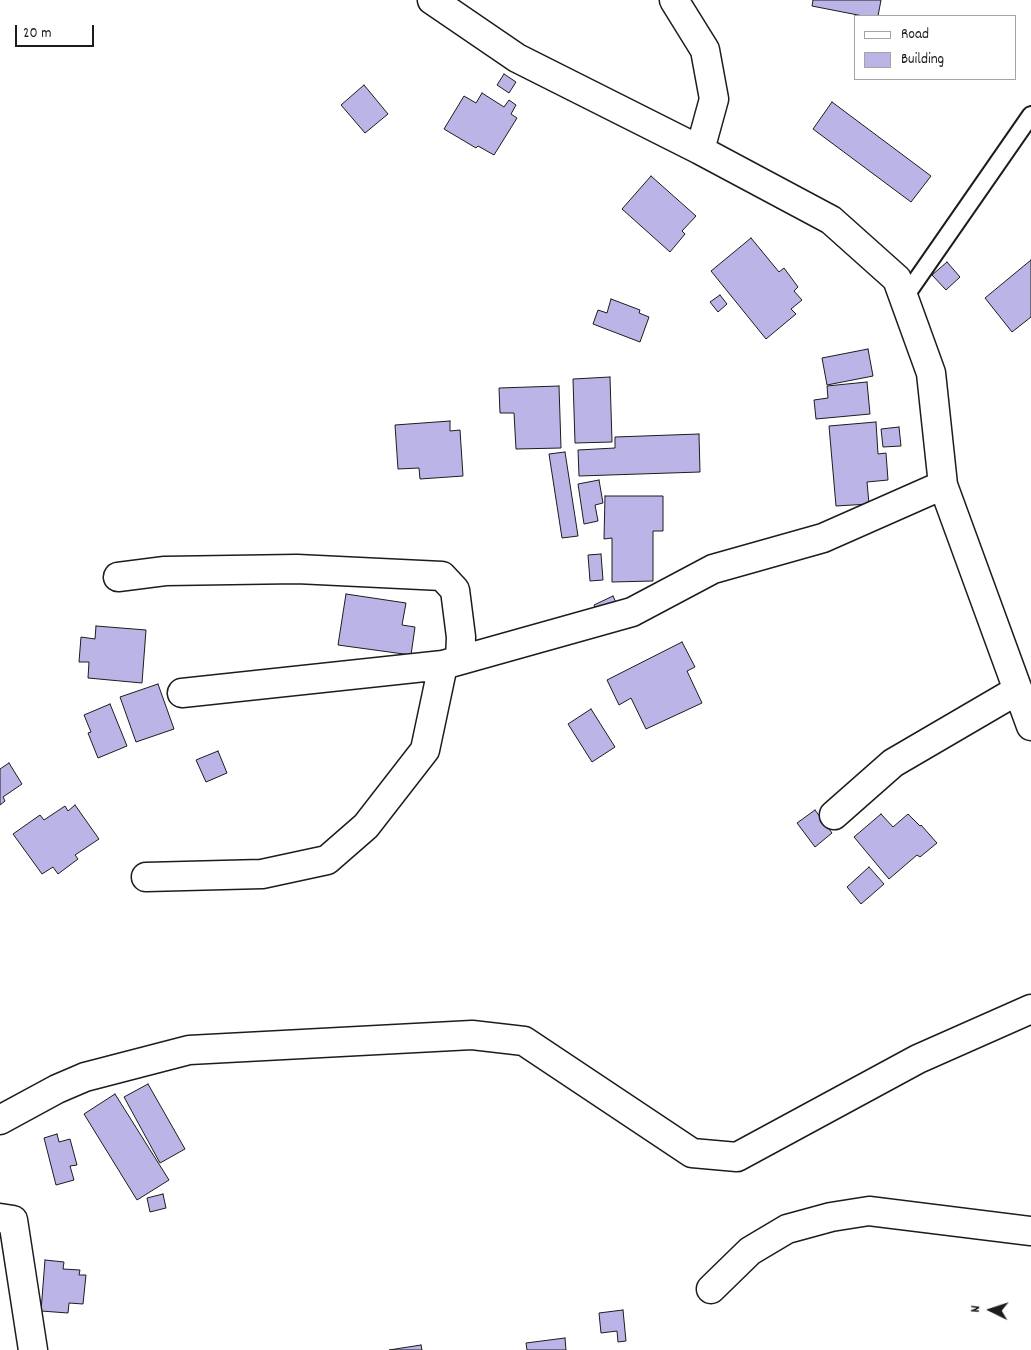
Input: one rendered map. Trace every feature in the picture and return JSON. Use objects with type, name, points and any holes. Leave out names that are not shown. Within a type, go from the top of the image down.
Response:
[{"type":"street","points":[[432,0],[517,58],[700,150],[831,220],[897,279],[931,373],[943,484],[1031,726]]},
{"type":"street","points":[[674,0],[705,50],[714,99],[700,150]]},
{"type":"street","points":[[182,693],[452,663],[632,612],[713,568],[823,538],[943,484]]},
{"type":"street","points":[[118,578],[165,571],[297,569],[442,576],[455,590],[461,637],[425,750],[366,826],[327,860],[262,874],[146,877]]},
{"type":"street","points":[[834,815],[894,762],[1018,690]]},
{"type":"street","points":[[0,1120],[85,1076],[189,1050],[472,1035],[524,1040],[692,1153],[737,1157],[918,1059],[1031,1009]]},
{"type":"street","points":[[711,1289],[750,1251],[787,1229],[831,1216],[869,1211],[1031,1231]]},
{"type":"street","points":[[0,1218],[13,1220],[33,1350]]},
{"type":"lane","points":[[904,298],[1031,114]]},
{"type":"building","points":[[813,0],[881,0],[878,15],[858,15],[812,6]]},
{"type":"building","points":[[504,74],[516,82],[509,93],[497,85]]},
{"type":"building","points":[[364,85],[388,114],[365,133],[341,105]]},
{"type":"building","points":[[482,93],[504,107],[509,100],[516,105],[511,114],[517,118],[494,155],[478,146],[476,148],[444,129],[464,96],[476,103]]},
{"type":"building","points":[[832,102],[931,176],[911,202],[813,129]]},
{"type":"building","points":[[651,176],[696,216],[682,231],[685,234],[670,252],[622,209]]},
{"type":"building","points":[[751,238],[779,272],[784,268],[798,287],[794,291],[802,300],[791,309],[796,314],[766,339],[711,271]]},
{"type":"building","points":[[1031,260],[1031,317],[1012,332],[985,298]]},
{"type":"building","points":[[947,262],[960,277],[946,290],[932,275]]},
{"type":"building","points":[[720,295],[727,304],[718,312],[710,302]]},
{"type":"building","points":[[611,299],[640,310],[639,313],[649,317],[640,342],[593,324],[598,310],[607,313]]},
{"type":"building","points":[[868,349],[873,376],[827,385],[822,358]]},
{"type":"building","points":[[610,377],[612,442],[575,443],[573,379]]},
{"type":"building","points":[[867,382],[870,414],[816,419],[814,400],[828,398],[827,386]]},
{"type":"building","points":[[559,386],[561,448],[516,449],[514,413],[500,413],[499,388]]},
{"type":"building","points":[[450,421],[450,431],[460,430],[463,476],[420,479],[419,468],[398,469],[395,425]]},
{"type":"building","points":[[876,422],[878,454],[886,453],[888,480],[867,482],[869,504],[836,506],[829,426]]},
{"type":"building","points":[[899,427],[901,446],[883,447],[881,429]]},
{"type":"building","points":[[699,434],[700,472],[579,476],[578,450],[615,448],[615,437]]},
{"type":"building","points":[[565,452],[578,536],[562,538],[549,454]]},
{"type":"building","points":[[599,480],[603,503],[595,505],[598,521],[584,524],[578,484]]},
{"type":"building","points":[[605,496],[663,496],[663,531],[653,531],[653,581],[612,582],[612,538],[604,539]]},
{"type":"building","points":[[601,554],[603,580],[590,581],[588,555]]},
{"type":"building","points":[[346,594],[406,603],[402,625],[415,627],[411,655],[338,645]]},
{"type":"building","points":[[613,596],[619,609],[600,618],[594,605]]},
{"type":"building","points":[[96,626],[146,630],[142,683],[88,678],[89,662],[79,662],[81,637],[95,639]]},
{"type":"building","points":[[682,642],[695,667],[687,671],[702,703],[646,729],[631,698],[619,705],[607,680]]},
{"type":"building","points":[[158,684],[174,729],[136,742],[120,697]]},
{"type":"building","points":[[110,704],[127,746],[98,758],[88,733],[91,732],[84,715]]},
{"type":"building","points":[[591,709],[615,747],[592,762],[568,724]]},
{"type":"building","points":[[218,751],[227,773],[206,782],[196,760]]},
{"type":"building","points":[[9,763],[22,784],[3,797],[5,801],[0,805],[0,769]]},
{"type":"building","points":[[75,805],[99,839],[75,855],[78,859],[58,874],[53,867],[42,874],[13,834],[40,815],[44,820],[65,806],[68,811]]},
{"type":"building","points":[[815,810],[832,833],[815,847],[797,823]]},
{"type":"building","points":[[881,814],[893,827],[908,814],[937,843],[920,857],[917,855],[889,879],[854,837]]},
{"type":"building","points":[[869,867],[884,884],[861,904],[847,887]]},
{"type":"building","points":[[148,1084],[185,1149],[160,1163],[124,1097]]},
{"type":"building","points":[[115,1094],[169,1180],[137,1200],[84,1114]]},
{"type":"building","points":[[57,1134],[59,1142],[70,1139],[77,1165],[70,1166],[74,1180],[56,1185],[44,1138]]},
{"type":"building","points":[[163,1194],[166,1208],[150,1212],[147,1198]]},
{"type":"building","points":[[45,1260],[64,1262],[63,1269],[80,1270],[79,1275],[86,1275],[83,1304],[69,1303],[68,1313],[41,1311]]},
{"type":"building","points":[[623,1310],[626,1341],[618,1342],[617,1331],[601,1333],[599,1313]]},
{"type":"building","points":[[565,1338],[566,1350],[527,1350],[526,1343]]},
{"type":"building","points":[[421,1345],[422,1350],[389,1350]]}]
